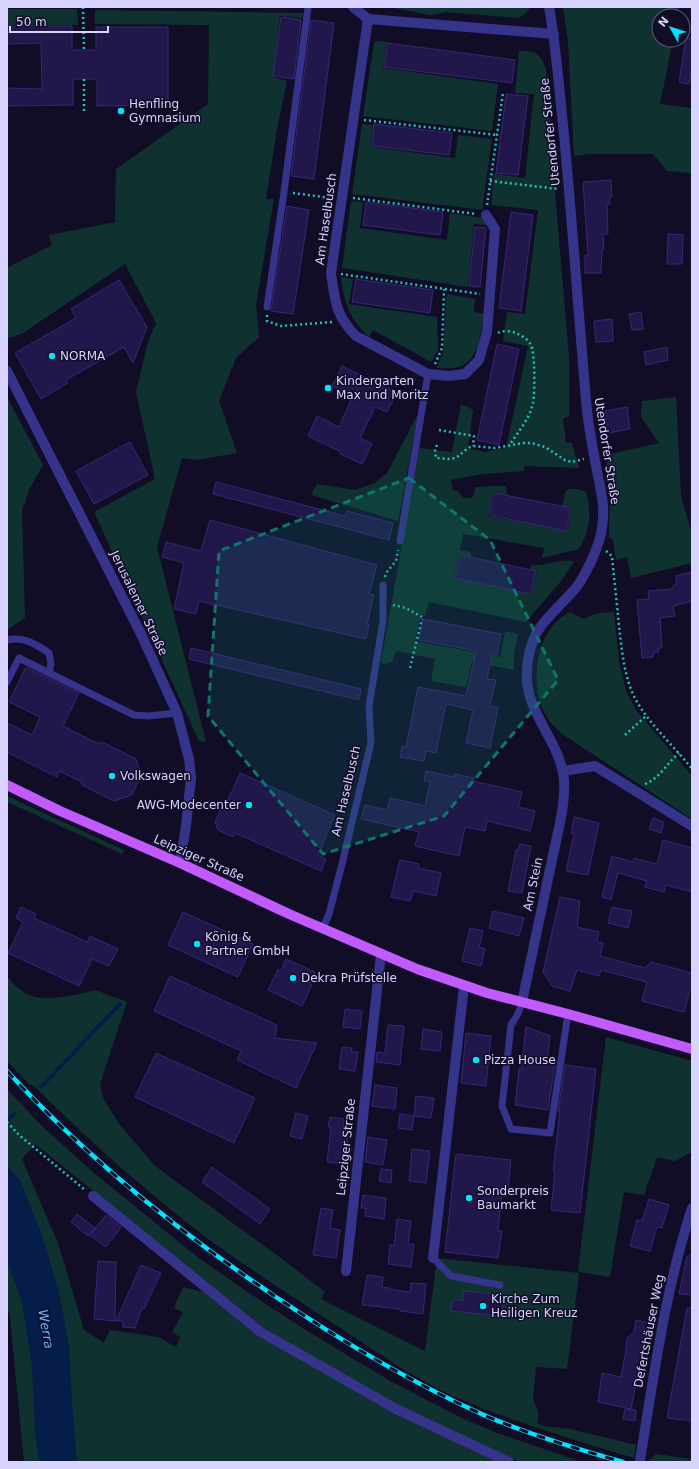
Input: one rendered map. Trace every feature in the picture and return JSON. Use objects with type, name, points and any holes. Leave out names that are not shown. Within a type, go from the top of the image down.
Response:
[{"type":"main road","name":"Leipziger Straße","points":[[7,785],[60,811],[417,969],[487,993],[692,1049]]},
{"type":"street","points":[[353,7],[368,18],[554,34]]},
{"type":"street","name":"Utendorfer Straße","points":[[549,7],[554,34],[569,190],[586,403],[604,512],[602,531],[598,544],[577,586],[537,633],[529,656],[527,668],[527,688],[534,710],[557,754],[563,771]]},
{"type":"street","name":"Am Haselbusch","points":[[368,18],[331,273],[339,314],[346,326],[356,336],[428,374],[449,376],[466,374],[478,360],[487,332],[491,296],[495,229],[486,215]]},
{"type":"street","name":"Jerusalemer Straße","points":[[7,371],[140,632],[177,713],[189,759],[192,778],[180,863]]},
{"type":"street","points":[[563,771],[595,766],[692,826]]},
{"type":"street","name":"Am Stein","points":[[522,1002],[564,796],[563,771]]},
{"type":"street","name":"Leipziger Straße","points":[[346,1271],[381,954]]},
{"type":"street","points":[[433,1258],[464,986]]},
{"type":"street","points":[[93,1196],[261,1332],[396,1409],[509,1462]]},
{"type":"street","name":"Defertshäuser Weg","points":[[640,1460],[656,1358],[672,1278],[692,1208]]},
{"type":"lane","points":[[267,307],[284,192],[308,7]]},
{"type":"lane","points":[[400,541],[428,374]]},
{"type":"lane","name":"Am Haselbusch","points":[[323,928],[329,914],[341,868],[371,744],[369,706],[383,621],[383,585]]},
{"type":"lane","points":[[7,640],[14,638],[28,641],[49,653],[51,664],[49,673]]},
{"type":"lane","points":[[7,682],[18,658],[134,715],[148,716],[177,713]]},
{"type":"lane","points":[[522,1002],[518,1014],[511,1025],[502,1106],[511,1129],[550,1133],[565,1025],[568,1014]]},
{"type":"lane","points":[[433,1258],[451,1276],[500,1285]]},
{"type":"path","points":[[83,7],[84,50]]},
{"type":"path","points":[[84,79],[84,111]]},
{"type":"path","points":[[284,192],[486,215],[503,93]]},
{"type":"path","points":[[354,119],[497,135]]},
{"type":"path","points":[[490,181],[569,190]]},
{"type":"path","points":[[331,273],[491,296]]},
{"type":"path","points":[[428,374],[440,355],[442,348],[444,289]]},
{"type":"path","points":[[267,307],[267,321],[281,326],[315,324],[342,320]]},
{"type":"path","points":[[485,338],[502,331],[514,332],[527,339],[532,346],[534,368],[533,403],[528,418],[509,446]]},
{"type":"path","points":[[440,430],[474,436],[473,446]]},
{"type":"path","points":[[437,445],[435,450],[436,458],[448,459],[456,458],[468,448],[473,446],[486,448],[523,443],[532,443],[545,447],[561,458],[572,462],[594,457]]},
{"type":"path","points":[[383,585],[386,573],[396,560],[400,541]]},
{"type":"path","points":[[598,544],[612,556],[624,665],[631,691],[646,716],[692,769]]},
{"type":"path","points":[[383,602],[406,608],[422,618],[410,668]]},
{"type":"path","points":[[625,735],[646,716]]},
{"type":"path","points":[[635,790],[653,781],[679,753]]},
{"type":"path","points":[[7,1122],[19,1135],[93,1196]]},
{"type":"highlighted area","points":[[409,478],[490,540],[558,680],[444,816],[323,854],[208,716],[219,551]]},
{"type":"green space","points":[[389,7],[531,7],[524,15],[518,18],[446,12],[430,15]]},
{"type":"green space","points":[[563,7],[679,7],[651,8],[651,48],[671,48],[660,104],[692,108],[692,173],[667,171],[653,154],[591,154],[574,156],[568,41]]},
{"type":"green space","points":[[7,9],[77,9],[78,25],[7,25]]},
{"type":"green space","points":[[95,10],[303,13],[302,18],[280,16],[279,23],[273,77],[287,81],[277,129],[266,199],[274,199],[256,305],[259,337],[236,358],[219,401],[237,453],[196,460],[182,458],[157,547],[206,742],[199,741],[94,512],[155,479],[136,392],[148,342],[156,323],[125,264],[23,333],[13,337],[7,337],[7,268],[52,245],[49,235],[115,222],[116,169],[208,104],[209,25],[95,24]]},
{"type":"green space","points":[[376,41],[387,42],[383,68],[498,84],[492,131],[363,116],[374,43]]},
{"type":"green space","points":[[519,51],[533,52],[537,54],[542,59],[546,69],[569,357],[569,416],[563,419],[566,443],[572,443],[579,468],[524,466],[524,471],[482,474],[451,480],[453,491],[458,491],[463,498],[472,498],[476,487],[506,486],[507,495],[493,492],[488,516],[567,531],[572,508],[562,506],[566,490],[582,490],[586,492],[588,499],[589,521],[586,535],[579,549],[542,558],[544,548],[463,534],[460,550],[470,552],[472,558],[459,555],[454,578],[532,594],[537,571],[530,570],[532,565],[543,565],[560,561],[574,562],[561,581],[526,622],[429,602],[425,616],[422,615],[420,619],[415,641],[500,657],[505,631],[518,634],[514,655],[514,670],[472,662],[466,687],[431,681],[435,659],[396,651],[392,662],[384,664],[381,662],[419,448],[452,452],[461,404],[473,410],[468,448],[485,452],[506,448],[528,346],[503,341],[507,312],[525,314],[538,210],[491,205],[494,174],[525,178],[534,94],[515,93]]},
{"type":"green space","points":[[362,124],[373,125],[371,147],[455,158],[458,135],[492,139],[482,210],[352,194]]},
{"type":"green space","points":[[351,201],[363,202],[360,228],[447,240],[450,213],[483,218],[487,225],[474,224],[468,287],[342,268]]},
{"type":"green space","points":[[341,277],[353,279],[349,304],[437,317],[438,350],[431,362],[373,330],[369,337],[357,324],[349,310],[344,295]]},
{"type":"green space","points":[[448,294],[475,299],[474,312],[484,314],[477,347],[471,359],[459,367],[436,368],[443,353],[446,298]]},
{"type":"green space","points":[[7,397],[43,465],[30,488],[22,510],[25,618],[7,630]]},
{"type":"green space","points":[[676,397],[681,496],[692,534],[692,563],[631,578],[627,557],[616,560],[613,540],[609,537],[610,496],[606,455],[659,443],[641,417],[642,401]]},
{"type":"green space","points":[[418,414],[398,521],[311,495],[317,484],[355,490],[375,483],[387,473]]},
{"type":"green space","points":[[570,612],[583,619],[598,613],[614,612],[619,661],[626,691],[636,710],[692,776],[692,819],[562,734],[551,723],[545,714],[539,699],[537,688],[537,664],[544,640],[550,630],[559,620]]},
{"type":"green space","points":[[7,796],[124,850],[122,854],[7,802]]},
{"type":"green space","points":[[7,977],[23,992],[37,997],[63,997],[97,990],[127,1002],[100,1084],[103,1098],[120,1125],[155,1166],[325,1292],[321,1299],[425,1351],[437,1258],[579,1273],[567,1369],[536,1367],[533,1400],[539,1414],[537,1423],[543,1426],[570,1429],[636,1445],[634,1458],[564,1437],[518,1421],[451,1395],[435,1387],[375,1351],[267,1280],[203,1235],[115,1163],[33,1085],[30,1085],[7,1061]]},
{"type":"green space","points":[[606,1037],[692,1061],[692,1152],[675,1161],[657,1157],[644,1195],[624,1192],[610,1277],[578,1272]]},
{"type":"green space","points":[[7,1089],[44,1128],[94,1173],[196,1256],[304,1329],[392,1382],[464,1419],[497,1433],[582,1462],[520,1462],[411,1412],[305,1353],[262,1326],[35,1144],[22,1159],[59,1246],[84,1330],[104,1343],[110,1330],[158,1337],[176,1347],[180,1337],[172,1332],[183,1312],[174,1308],[183,1287],[204,1292],[256,1334],[500,1462],[24,1462],[10,1318],[7,1304]]},
{"type":"green space","points":[[656,1454],[692,1459],[692,1462],[648,1462]]},
{"type":"water","name":"Werra","points":[[7,1165],[21,1182],[41,1232],[59,1292],[69,1345],[77,1462],[39,1462],[35,1433],[32,1368],[22,1302],[7,1262]]},
{"type":"building","points":[[281,17],[301,20],[294,79],[273,76]]},
{"type":"building","points":[[311,20],[334,23],[314,179],[291,176]]},
{"type":"building","points":[[7,26],[72,26],[72,50],[96,50],[96,27],[168,27],[168,105],[97,106],[97,79],[73,79],[73,105],[7,106],[7,88],[42,89],[41,43],[7,44]]},
{"type":"building","points":[[692,38],[692,65],[689,84],[679,82],[684,48],[691,48]]},
{"type":"building","points":[[388,43],[515,60],[512,83],[384,67]]},
{"type":"building","points":[[506,94],[528,96],[518,175],[496,173]]},
{"type":"building","points":[[374,124],[452,133],[449,155],[372,146]]},
{"type":"building","points":[[611,180],[612,197],[610,197],[610,204],[607,204],[608,234],[603,234],[604,249],[602,250],[601,273],[585,273],[585,255],[588,255],[583,182]]},
{"type":"building","points":[[366,202],[443,212],[440,235],[363,225]]},
{"type":"building","points":[[287,206],[309,210],[293,314],[271,311]]},
{"type":"building","points":[[511,212],[533,215],[521,311],[499,308]]},
{"type":"building","points":[[475,227],[486,228],[480,287],[469,286]]},
{"type":"building","points":[[668,234],[683,235],[682,264],[667,264]]},
{"type":"building","points":[[356,279],[433,290],[430,313],[352,302]]},
{"type":"building","points":[[119,280],[147,327],[133,363],[124,347],[66,380],[68,383],[41,399],[15,353],[76,318],[71,309]]},
{"type":"building","points":[[641,312],[643,329],[632,330],[629,314]]},
{"type":"building","points":[[612,319],[613,341],[596,342],[594,321]]},
{"type":"building","points":[[497,344],[519,349],[499,445],[477,440]]},
{"type":"building","points":[[667,347],[668,360],[646,365],[644,352]]},
{"type":"building","points":[[342,366],[397,393],[387,412],[375,407],[360,438],[372,444],[362,464],[340,454],[341,452],[308,436],[317,416],[339,427],[353,396],[332,386]]},
{"type":"building","points":[[627,407],[630,429],[608,433],[605,411]]},
{"type":"building","points":[[130,442],[148,475],[94,504],[76,471]]},
{"type":"building","points":[[216,482],[345,516],[347,511],[393,523],[389,540],[213,494]]},
{"type":"building","points":[[494,493],[571,508],[566,531],[489,515]]},
{"type":"building","points":[[210,520],[377,565],[369,594],[374,595],[367,624],[369,625],[366,639],[199,601],[196,614],[174,609],[184,563],[162,557],[166,542],[201,551]]},
{"type":"building","points":[[460,555],[536,571],[531,594],[455,578]]},
{"type":"building","points":[[692,572],[692,601],[673,606],[675,616],[660,618],[662,648],[658,648],[659,652],[653,653],[653,657],[642,658],[637,600],[649,599],[648,591],[671,589],[677,582],[676,576]]},
{"type":"building","points":[[423,619],[501,634],[497,655],[492,655],[487,679],[496,680],[490,706],[498,708],[490,748],[466,743],[473,710],[446,704],[436,753],[426,751],[424,761],[400,757],[402,747],[406,747],[418,687],[466,696],[476,651],[419,640]]},
{"type":"building","points":[[191,648],[361,689],[359,700],[189,659]]},
{"type":"building","points":[[26,667],[79,693],[63,726],[99,744],[102,742],[136,759],[141,775],[132,795],[114,801],[82,785],[80,781],[59,771],[57,777],[7,752],[7,723],[32,735],[40,717],[9,702]]},
{"type":"building","points":[[426,771],[453,777],[454,774],[474,778],[473,781],[522,792],[518,807],[535,811],[530,831],[487,821],[485,831],[465,827],[459,856],[415,846],[419,832],[361,819],[365,805],[387,810],[390,798],[425,806],[430,782],[424,781]]},
{"type":"building","points":[[240,773],[335,815],[318,855],[326,859],[321,871],[235,833],[233,837],[218,830],[215,822],[222,806],[225,807]]},
{"type":"building","points":[[574,817],[599,823],[588,875],[566,871],[574,834],[571,833]]},
{"type":"building","points":[[653,818],[664,822],[661,833],[649,829]]},
{"type":"building","points":[[663,840],[692,848],[692,892],[666,885],[664,892],[645,887],[647,881],[618,873],[611,900],[602,897],[612,856],[633,862],[634,858],[657,864]]},
{"type":"building","points":[[520,844],[531,846],[522,893],[508,891],[516,850],[518,850]]},
{"type":"building","points":[[400,860],[419,864],[418,868],[441,873],[436,896],[413,891],[410,901],[391,897]]},
{"type":"building","points":[[560,897],[580,901],[577,927],[599,932],[597,942],[603,943],[600,956],[645,968],[651,962],[692,973],[692,992],[690,991],[684,1012],[642,1001],[647,982],[601,970],[599,976],[577,970],[570,991],[552,986],[543,972]]},
{"type":"building","points":[[21,907],[36,914],[34,918],[87,942],[90,936],[118,949],[109,966],[92,959],[79,986],[8,953],[23,922],[16,918]]},
{"type":"building","points":[[612,907],[632,911],[628,928],[608,923]]},
{"type":"building","points":[[493,911],[524,918],[519,936],[489,928]]},
{"type":"building","points":[[183,912],[253,944],[238,977],[168,945]]},
{"type":"building","points":[[470,928],[483,931],[479,947],[485,949],[481,966],[462,961]]},
{"type":"building","name":"Dekra Prüfstelle","points":[[286,959],[315,972],[310,984],[312,985],[302,1006],[268,990],[278,969],[281,971]]},
{"type":"building","points":[[170,976],[277,1025],[275,1038],[317,1043],[296,1088],[237,1060],[241,1051],[154,1011]]},
{"type":"building","points":[[345,1009],[362,1011],[360,1029],[343,1027]]},
{"type":"building","points":[[388,1025],[404,1026],[400,1065],[376,1062],[377,1052],[385,1053]]},
{"type":"building","points":[[526,1027],[550,1036],[547,1063],[555,1064],[548,1110],[515,1105]]},
{"type":"building","points":[[423,1029],[442,1032],[440,1051],[421,1049]]},
{"type":"building","name":"Pizza House","points":[[466,1033],[491,1036],[486,1086],[461,1083]]},
{"type":"building","points":[[342,1047],[352,1048],[351,1052],[358,1052],[355,1071],[339,1069]]},
{"type":"building","points":[[156,1053],[255,1098],[234,1143],[135,1097]]},
{"type":"building","points":[[565,1065],[596,1069],[580,1213],[551,1210],[555,1171],[553,1171],[560,1111],[558,1111]]},
{"type":"building","points":[[375,1085],[397,1088],[395,1109],[372,1106]]},
{"type":"building","points":[[416,1096],[434,1098],[431,1118],[414,1116]]},
{"type":"building","points":[[296,1113],[308,1116],[302,1139],[290,1136]]},
{"type":"building","points":[[400,1114],[414,1116],[412,1130],[398,1128]]},
{"type":"building","points":[[330,1117],[344,1119],[341,1136],[348,1137],[344,1164],[327,1162],[331,1127],[328,1127]]},
{"type":"building","points":[[368,1137],[387,1140],[383,1165],[365,1162]]},
{"type":"building","points":[[412,1149],[430,1151],[426,1183],[409,1181]]},
{"type":"building","points":[[456,1154],[511,1160],[508,1190],[502,1190],[498,1231],[502,1231],[498,1258],[445,1252]]},
{"type":"building","points":[[212,1167],[270,1209],[260,1224],[202,1182]]},
{"type":"building","points":[[381,1169],[392,1170],[391,1183],[379,1181]]},
{"type":"building","points":[[363,1195],[386,1198],[384,1219],[365,1216],[366,1208],[361,1208]]},
{"type":"building","points":[[649,1199],[669,1205],[662,1228],[657,1227],[650,1251],[630,1246],[637,1220],[642,1221]]},
{"type":"building","points":[[321,1208],[333,1210],[330,1228],[340,1230],[336,1258],[313,1255]]},
{"type":"building","points":[[77,1214],[95,1228],[88,1236],[71,1222]]},
{"type":"building","points":[[106,1215],[121,1227],[106,1247],[90,1235]]},
{"type":"building","points":[[397,1219],[411,1221],[408,1244],[414,1244],[411,1267],[388,1264],[390,1245],[394,1246]]},
{"type":"building","points":[[687,1256],[692,1256],[692,1295],[679,1294]]},
{"type":"building","points":[[98,1261],[116,1262],[115,1321],[94,1319]]},
{"type":"building","points":[[141,1265],[161,1273],[144,1309],[142,1308],[135,1328],[123,1327],[123,1321],[116,1321]]},
{"type":"building","points":[[367,1275],[383,1277],[382,1287],[389,1289],[410,1292],[411,1283],[426,1284],[423,1314],[400,1311],[400,1309],[362,1305]]},
{"type":"building","name":"Kirche Zum Heiligen Kreuz","points":[[464,1291],[504,1295],[502,1316],[451,1311],[453,1299],[463,1301]]},
{"type":"building","points":[[687,1308],[692,1308],[692,1421],[667,1418]]},
{"type":"building","points":[[636,1320],[645,1322],[652,1327],[646,1360],[641,1359],[631,1409],[598,1402],[602,1373],[621,1377],[627,1338],[634,1332]]},
{"type":"building","points":[[625,1409],[636,1410],[635,1421],[623,1419]]},
{"type":"waterway","points":[[41,1087],[120,1004]]},
{"type":"waterway","points":[[7,1121],[14,1114]]},
{"type":"railway","points":[[7,1071],[68,1133],[133,1191],[202,1245],[273,1295],[325,1329],[431,1390],[486,1416],[554,1441],[623,1462]]},
{"type":"place","name":"Henfling Gymnasium","points":[[121,111]]},
{"type":"place","name":"NORMA","points":[[52,356]]},
{"type":"place","name":"Kindergarten Max und Moritz","points":[[328,388]]},
{"type":"place","name":"Volkswagen","points":[[112,776]]},
{"type":"place","name":"AWG-Modecenter","points":[[249,805]]},
{"type":"place","name":"König & Partner GmbH","points":[[197,944]]},
{"type":"place","name":"Dekra Prüfstelle","points":[[293,978]]},
{"type":"place","name":"Pizza House","points":[[476,1060]]},
{"type":"place","name":"Sonderpreis Baumarkt","points":[[469,1198]]},
{"type":"place","name":"Kirche Zum Heiligen Kreuz","points":[[483,1306]]}]
